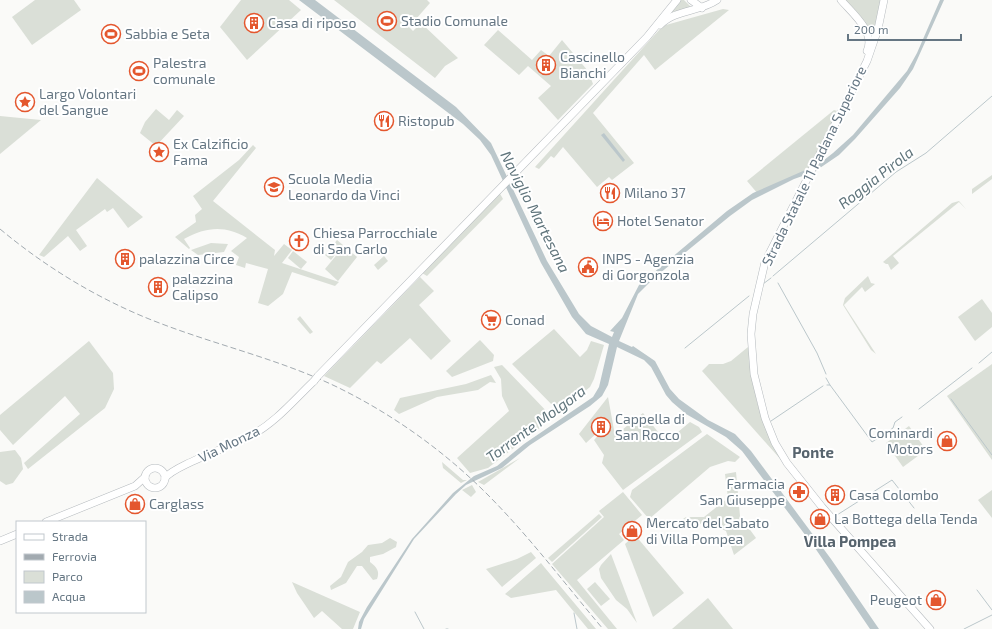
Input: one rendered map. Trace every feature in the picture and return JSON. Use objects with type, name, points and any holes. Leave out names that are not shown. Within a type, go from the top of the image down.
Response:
[{"type":"main road","points":[[647,36],[677,0]]},
{"type":"main road","points":[[690,0],[702,8]]},
{"type":"main road","points":[[647,36],[670,18],[684,12],[702,8],[717,0]]},
{"type":"main road","points":[[841,0],[863,25],[869,41],[868,48],[854,79],[851,94]]},
{"type":"main road","name":"Strada Statale 11 Padana Superiore","points":[[884,0],[873,45],[851,94],[771,248],[759,282],[752,325],[754,374],[760,402],[775,443],[792,470],[930,629]]},
{"type":"main road","name":"Via Monza","points":[[48,521],[135,486],[148,485],[158,487],[163,484],[165,478],[176,469],[255,434],[277,417],[424,268],[647,36]]},
{"type":"main road","name":"Via Monza","points":[[135,486],[145,477],[147,472],[152,469],[176,469]]},
{"type":"main road","points":[[161,470],[165,478]]},
{"type":"main road","points":[[145,477],[148,485]]},
{"type":"main road","points":[[0,541],[16,534]]},
{"type":"green space","points":[[35,0],[74,0],[81,10],[32,45],[12,17]]},
{"type":"green space","points":[[241,0],[289,0],[301,10],[247,60],[220,27]]},
{"type":"green space","points":[[334,0],[427,0],[430,3],[409,27],[413,31],[421,23],[458,58],[445,66],[435,78]]},
{"type":"green space","points":[[680,0],[684,0],[691,7],[669,15]]},
{"type":"green space","points":[[842,0],[881,0],[872,41],[870,39]]},
{"type":"green space","points":[[723,9],[729,10],[655,70],[644,55],[593,113],[634,163],[612,180],[609,177],[597,187],[563,147],[554,158],[551,156],[539,169],[535,167],[660,29],[666,25]]},
{"type":"green space","points":[[498,30],[532,60],[541,50],[549,56],[562,40],[588,71],[593,84],[558,120],[538,98],[551,86],[528,66],[519,75],[484,45]]},
{"type":"green space","points":[[156,109],[169,120],[177,110],[184,116],[156,146],[140,133],[145,122]]},
{"type":"green space","points":[[834,110],[841,112],[811,170],[758,194],[747,181]]},
{"type":"green space","points":[[0,116],[41,120],[0,154]]},
{"type":"green space","points":[[253,145],[256,148],[213,201],[275,250],[274,256],[284,244],[292,250],[282,263],[339,282],[335,286],[292,272],[283,294],[268,306],[258,303],[268,269],[246,263],[245,268],[236,265],[239,257],[231,251],[247,238],[223,229],[208,230],[184,239],[190,248],[189,249],[175,237],[196,222],[195,215],[202,209],[193,196],[239,160]]},
{"type":"green space","points":[[992,175],[992,179],[972,194],[972,189]]},
{"type":"green space","points":[[97,178],[143,217],[128,228],[113,208],[107,212],[105,209],[76,230],[87,246],[80,251],[68,236],[44,257],[39,255]]},
{"type":"green space","points":[[499,192],[503,199],[427,276],[422,273]]},
{"type":"green space","points":[[959,201],[966,209],[959,202],[893,256],[899,263],[891,270],[888,264],[883,262],[952,203]]},
{"type":"green space","points":[[337,240],[343,245],[331,260],[325,255]]},
{"type":"green space","points":[[211,243],[228,244],[224,252],[198,255],[191,250]]},
{"type":"green space","points":[[344,246],[357,257],[338,281],[325,269]]},
{"type":"green space","points":[[293,251],[307,262],[301,269],[288,258]]},
{"type":"green space","points":[[384,256],[388,261],[378,270],[374,265]]},
{"type":"green space","points":[[868,276],[871,283],[875,284],[865,292],[862,287],[844,305],[876,354],[871,350],[843,305],[845,298]]},
{"type":"green space","points":[[420,277],[434,291],[419,305],[451,341],[431,360],[410,338],[381,364],[377,361],[350,388],[324,376]]},
{"type":"green space","points":[[982,299],[992,313],[992,327],[975,341],[958,317]]},
{"type":"green space","points":[[300,316],[313,332],[310,334],[297,319]]},
{"type":"green space","points":[[554,329],[580,357],[587,350],[591,341],[604,345],[594,379],[590,387],[559,412],[512,364]]},
{"type":"green space","points":[[480,340],[494,355],[493,361],[452,377],[446,371]]},
{"type":"green space","points":[[89,341],[113,373],[114,389],[105,408],[28,469],[24,463],[80,414],[65,396],[13,445],[0,430],[0,415]]},
{"type":"green space","points":[[748,347],[757,402],[765,426],[783,462],[702,371],[709,364],[723,364],[731,361]]},
{"type":"green space","points":[[992,364],[992,460],[947,396]]},
{"type":"green space","points":[[502,365],[553,418],[488,468],[470,473],[457,458],[509,411],[502,396],[501,379],[494,367]]},
{"type":"green space","points":[[491,375],[496,383],[490,382],[478,390],[437,397],[399,414],[394,410],[400,398],[466,384]]},
{"type":"green space","points":[[608,397],[614,430],[617,434],[643,413],[666,442],[690,422],[699,427],[702,432],[623,490],[602,463],[604,455],[594,440],[606,427],[603,424],[599,425],[600,430],[586,443],[579,434]]},
{"type":"green space","points":[[909,426],[926,450],[903,467],[886,443]]},
{"type":"green space","points":[[707,434],[740,457],[735,462],[728,461],[710,467],[649,519],[630,497],[632,490]]},
{"type":"green space","points":[[15,450],[21,458],[23,469],[13,483],[6,485],[0,481],[0,452]]},
{"type":"green space","points":[[520,458],[484,485],[478,482]]},
{"type":"green space","points":[[442,462],[463,480],[467,480],[461,483],[443,468]]},
{"type":"green space","points":[[736,472],[740,516],[756,538],[734,555],[726,531],[708,523],[701,524],[691,529],[683,519],[686,517],[704,517],[728,498],[725,474]]},
{"type":"green space","points":[[472,485],[476,492],[471,497],[462,490]]},
{"type":"green space","points":[[992,490],[992,518],[978,500]]},
{"type":"green space","points":[[623,492],[642,515],[619,534],[624,540],[577,580],[617,629],[608,629],[552,564],[604,517],[599,511]]},
{"type":"green space","points":[[599,514],[602,517],[552,562],[548,558]]},
{"type":"green space","points":[[635,535],[684,593],[653,617],[625,544]]},
{"type":"green space","points":[[390,538],[397,542],[396,547],[383,554],[370,557],[370,562],[378,572],[377,579],[373,580],[362,566],[357,566],[346,583],[331,590],[330,586],[341,577],[348,562],[362,552],[368,545],[382,543]]},
{"type":"green space","points":[[531,552],[536,558],[502,587],[486,569],[517,559]]},
{"type":"green space","points":[[611,554],[637,623],[627,609],[616,600],[601,578],[599,569]]},
{"type":"green space","points":[[541,563],[596,629],[588,629],[556,590],[511,598],[505,594]]},
{"type":"green space","points":[[292,582],[360,612],[353,629],[342,629],[322,611],[314,618],[297,593]]},
{"type":"green space","points":[[595,582],[610,599],[601,606],[587,589]]},
{"type":"green space","points":[[708,598],[733,629],[672,629]]},
{"type":"water","points":[[299,0],[315,0],[456,107],[491,143],[547,261],[579,314],[591,326],[612,337],[614,332],[610,331],[622,318],[639,285],[727,211],[753,193],[819,164],[853,135],[907,71],[917,53],[940,0],[944,0],[913,69],[900,88],[855,139],[839,155],[814,172],[794,179],[752,200],[654,278],[638,294],[619,341],[632,347],[633,346],[655,361],[670,389],[679,399],[708,420],[735,434],[751,451],[831,559],[879,629],[870,629],[815,548],[742,451],[726,437],[686,414],[666,395],[651,367],[644,360],[617,347],[608,385],[602,396],[590,406],[530,445],[502,468],[466,485],[456,494],[414,539],[364,619],[361,629],[358,629],[359,622],[367,607],[412,539],[453,493],[474,476],[497,466],[524,444],[593,397],[599,387],[609,344],[586,334],[572,317],[541,263],[491,155],[480,140],[463,124]]},
{"type":"water","points":[[604,133],[625,160],[623,162],[601,135]]},
{"type":"waterway","name":"Roggia Pirola","points":[[773,276],[896,172],[926,153],[992,96]]},
{"type":"waterway","name":"Roggia Pirola","points":[[763,284],[771,278]]},
{"type":"waterway","points":[[778,283],[817,353],[826,374]]},
{"type":"waterway","name":"Roggia Pirola","points":[[685,348],[749,296]]},
{"type":"waterway","points":[[979,363],[992,352]]},
{"type":"waterway","points":[[919,409],[972,368]]},
{"type":"waterway","points":[[826,378],[830,385]]},
{"type":"waterway","points":[[827,385],[830,385],[872,442],[893,428],[895,422],[902,417]]},
{"type":"waterway","points":[[771,421],[823,386]]},
{"type":"waterway","points":[[951,399],[992,455]]},
{"type":"waterway","points":[[837,515],[892,480],[914,508]]},
{"type":"waterway","points":[[977,590],[992,610]]},
{"type":"waterway","points":[[415,612],[424,629]]},
{"type":"waterway","points":[[574,613],[577,629]]},
{"type":"waterway","points":[[964,629],[992,615]]},
{"type":"railway","points":[[0,229],[18,244],[57,271],[97,295],[119,306],[162,324],[316,377],[337,387],[397,421],[435,448],[487,494],[532,543],[603,629]]},
{"type":"place","name":"Stadio Comunale","points":[[387,21]]},
{"type":"place","name":"Casa di riposo","points":[[254,23]]},
{"type":"place","name":"Sabbia e Seta","points":[[111,34]]},
{"type":"place","name":"Cascinello Bianchi","points":[[546,65]]},
{"type":"place","name":"Palestra comunale","points":[[139,71]]},
{"type":"place","name":"Largo Volontari del Sangue","points":[[25,102]]},
{"type":"place","name":"Ristopub","points":[[384,121]]},
{"type":"place","name":"Ex Calzificio Fama","points":[[159,152]]},
{"type":"place","name":"Scuola Media Leonardo da Vinci","points":[[274,187]]},
{"type":"place","name":"Milano 37","points":[[610,193]]},
{"type":"place","name":"Hotel Senator","points":[[603,221]]},
{"type":"place","name":"Chiesa Parrocchiale di San Carlo","points":[[299,241]]},
{"type":"place","name":"palazzina Circe","points":[[125,259]]},
{"type":"place","name":"INPS - Agenzia di Gorgonzola","points":[[588,267]]},
{"type":"place","name":"palazzina Calipso","points":[[158,287]]},
{"type":"place","name":"Conad","points":[[491,320]]},
{"type":"place","name":"Cappella di San Rocco","points":[[601,427]]},
{"type":"place","name":"Cominardi Motors","points":[[947,441]]},
{"type":"place","name":"Farmacia San Giuseppe","points":[[799,492]]},
{"type":"place","name":"Casa Colombo","points":[[835,495]]},
{"type":"place","name":"Carglass","points":[[135,504]]},
{"type":"place","name":"La Bottega della Tenda","points":[[820,519]]},
{"type":"place","name":"Mercato del Sabato di Villa Pompea","points":[[632,531]]},
{"type":"place","name":"Peugeot","points":[[936,600]]},
{"type":"district","name":"Ponte","points":[[813,453]]},
{"type":"district","name":"Villa Pompea","points":[[850,542]]},
{"type":"water label","name":"Naviglio Martesana","points":[[535,212]]},
{"type":"water label","name":"Torrente Molgora","points":[[536,424]]}]
